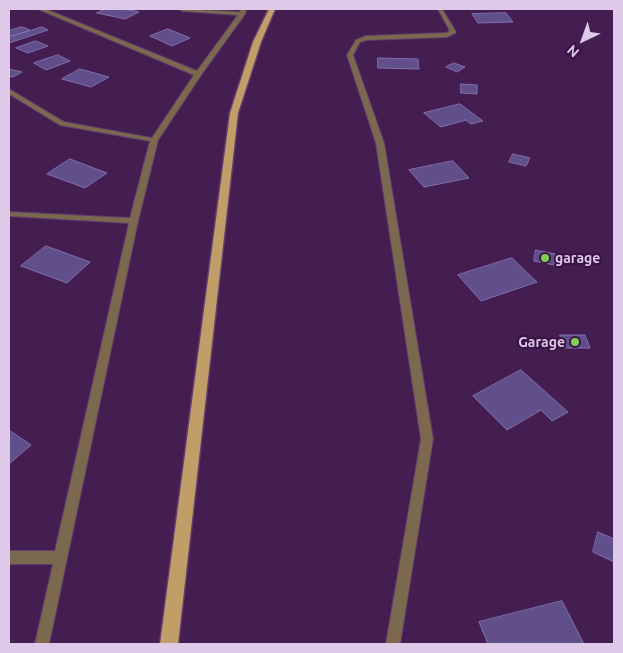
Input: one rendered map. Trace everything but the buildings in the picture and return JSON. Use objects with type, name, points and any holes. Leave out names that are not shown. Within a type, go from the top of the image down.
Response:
[{"type":"main road","points":[[169,644],[234,113],[257,42],[272,9]]},
{"type":"street","points":[[41,9],[198,74]]},
{"type":"street","points":[[182,9],[243,12]]},
{"type":"street","points":[[393,644],[427,439],[380,143],[350,55],[358,41],[366,38],[447,35],[453,32],[440,9]]},
{"type":"street","points":[[42,644],[134,221],[154,140],[198,74],[243,12]]},
{"type":"street","points":[[9,91],[62,124],[154,140]]},
{"type":"street","points":[[9,214],[134,221]]},
{"type":"street","points":[[9,557],[61,558]]},
{"type":"place","name":"garage","points":[[545,258]]},
{"type":"place","name":"Garage","points":[[575,342]]}]
